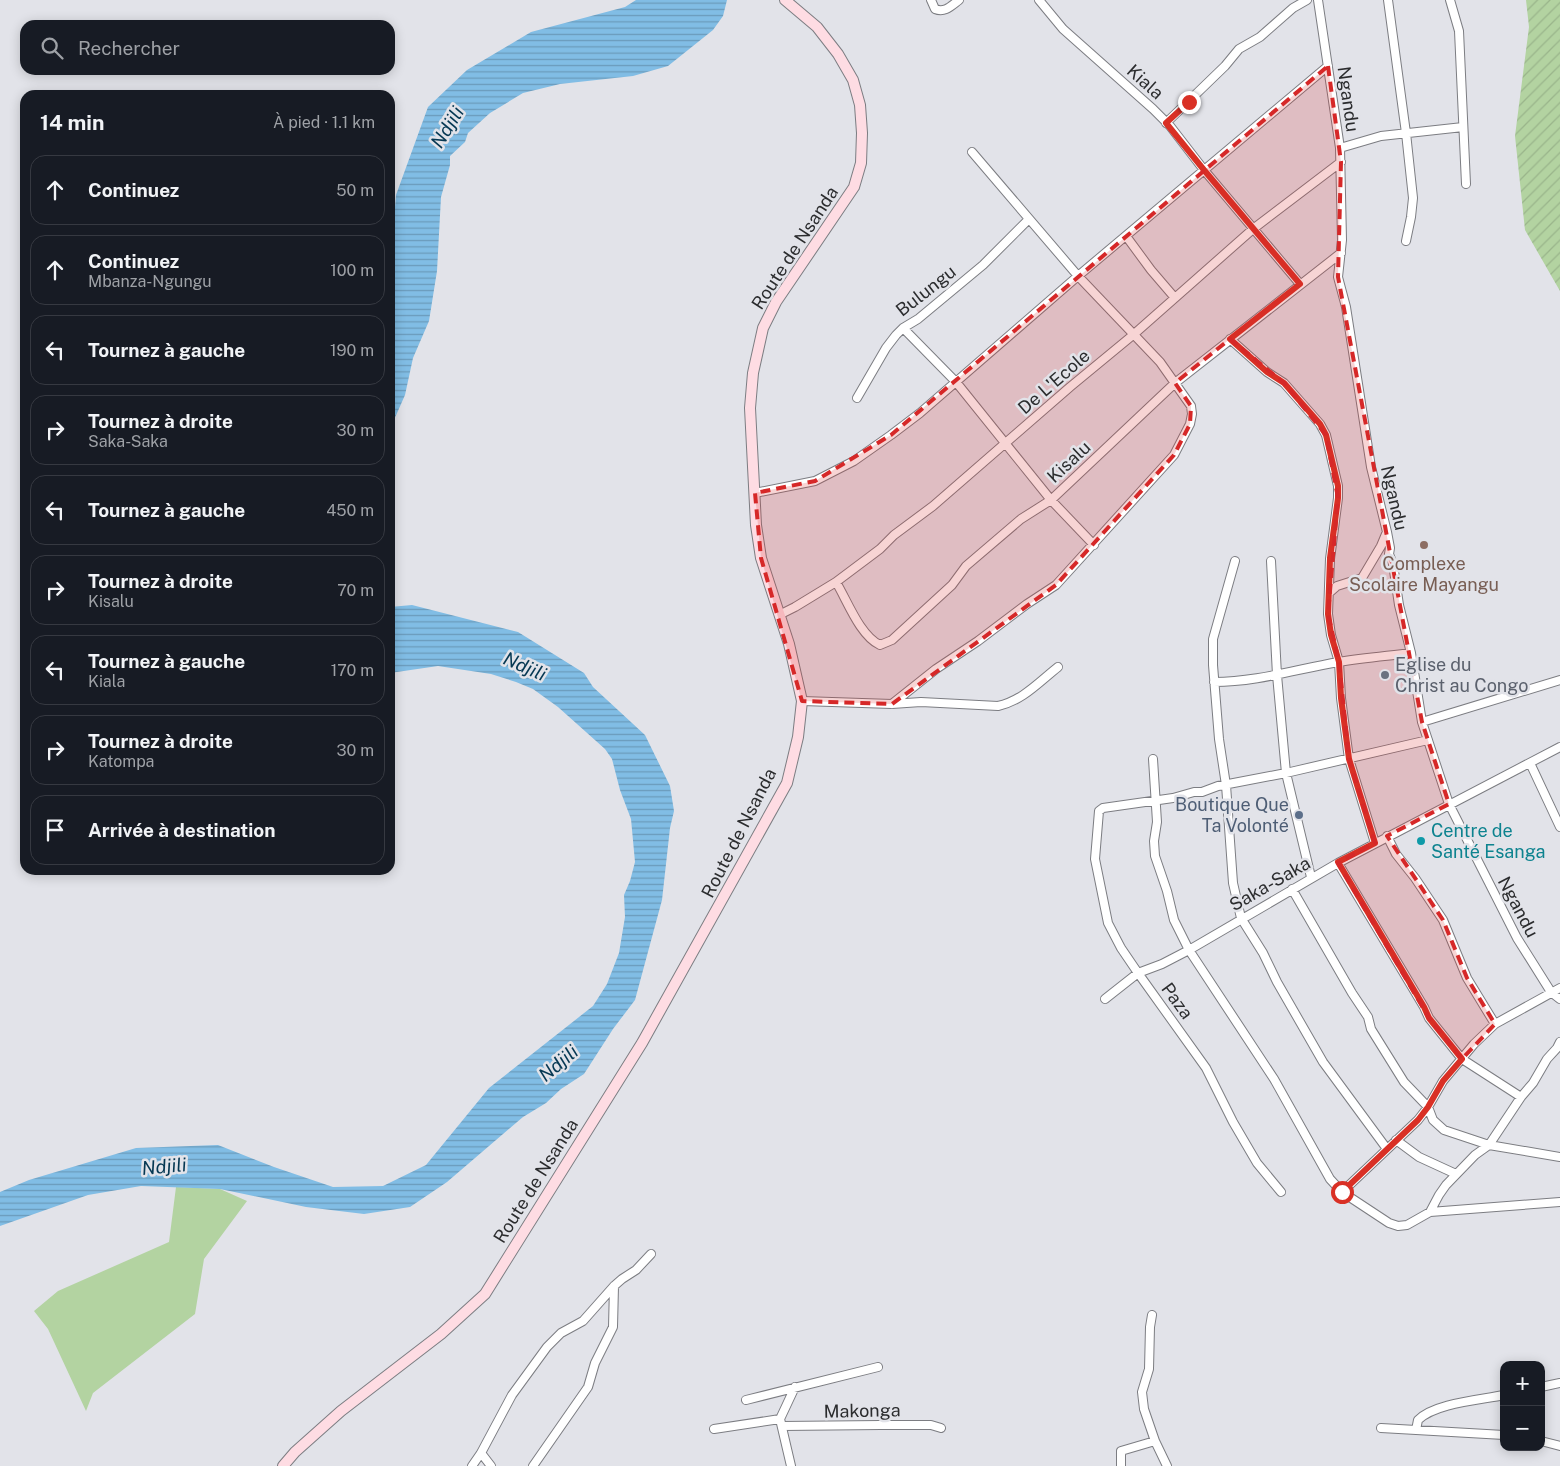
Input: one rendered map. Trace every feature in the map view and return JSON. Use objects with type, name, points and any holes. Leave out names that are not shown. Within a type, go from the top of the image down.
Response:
[{"type":"street","name":"Route de Nsanda","points":[[283,1466],[295,1452],[341,1411],[441,1334],[485,1294],[642,1043],[787,783],[798,737],[802,701],[789,644],[761,558],[756,526],[750,408],[753,373],[763,328],[776,302],[854,187],[861,163],[862,134],[860,105],[854,80],[838,54],[817,27],[785,0]]},
{"type":"street","points":[[931,0],[935,9],[940,11],[947,9],[959,0]]},
{"type":"street","name":"Kiala","points":[[1039,0],[1063,29],[1166,123],[1252,229],[1300,284]]},
{"type":"street","points":[[1166,123],[1215,76],[1239,49],[1260,37],[1294,8],[1307,0]]},
{"type":"street","name":"Ngandu","points":[[1318,0],[1340,148],[1341,253],[1338,278],[1346,307],[1371,467],[1387,532],[1390,548],[1389,554],[1393,564],[1399,605],[1411,653],[1422,722],[1449,804],[1517,938],[1551,992],[1560,1000]]},
{"type":"street","points":[[1388,0],[1413,198],[1406,241]]},
{"type":"street","points":[[1450,0],[1458,31],[1466,184]]},
{"type":"street","points":[[755,493],[815,481],[854,461],[920,413],[1078,276],[1328,66]]},
{"type":"street","points":[[1340,148],[1381,136],[1463,127]]},
{"type":"street","points":[[892,704],[936,669],[1056,584],[1094,545],[1174,456],[1190,424],[1192,414],[1191,406],[1160,362],[1078,276],[1028,220],[972,152]]},
{"type":"street","name":"De L'Ecole","points":[[779,615],[836,582],[880,549],[894,535],[933,506],[1133,335],[1252,229],[1341,162]]},
{"type":"street","name":"Bulungu","points":[[857,398],[886,348],[903,328],[918,319],[984,265],[1028,220]]},
{"type":"street","points":[[1126,236],[1175,298]]},
{"type":"street","name":"Kisalu","points":[[836,582],[871,641],[880,644],[887,643],[952,585],[966,566],[1021,519],[1051,500],[1175,383],[1341,253]]},
{"type":"street","points":[[903,328],[956,382],[1051,500],[1094,545]]},
{"type":"street","points":[[1230,339],[1267,372],[1284,383],[1320,424],[1326,435],[1338,486],[1330,558],[1328,614],[1331,635],[1339,662],[1341,698],[1349,759],[1375,843]]},
{"type":"street","points":[[1329,593],[1336,586],[1362,578],[1387,532]]},
{"type":"street","points":[[1271,561],[1277,675],[1286,773],[1311,877]]},
{"type":"street","points":[[1235,562],[1214,639],[1214,682],[1226,785],[1233,883],[1241,918],[1263,953],[1276,982],[1323,1062],[1371,1130],[1387,1149]]},
{"type":"street","points":[[1214,682],[1233,682],[1339,662],[1411,653]]},
{"type":"street","points":[[802,701],[892,704],[921,702],[998,706],[1010,704],[1020,698],[1058,666]]},
{"type":"street","points":[[1422,722],[1560,680]]},
{"type":"street","points":[[1154,801],[1202,792],[1428,740]]},
{"type":"street","name":"Saka-Saka","points":[[1105,999],[1138,973],[1162,964],[1189,950],[1338,862],[1560,747]]},
{"type":"street","points":[[1153,759],[1154,801],[1157,822],[1154,841],[1155,856],[1167,891],[1174,920],[1189,950],[1274,1079],[1330,1178],[1342,1192],[1389,1223],[1398,1226],[1407,1225],[1430,1212],[1560,1202]]},
{"type":"street","points":[[1530,762],[1560,827]]},
{"type":"street","name":"Paza","points":[[1154,801],[1104,808],[1099,811],[1095,859],[1106,919],[1121,948],[1206,1068],[1233,1122],[1257,1163],[1281,1192]]},
{"type":"street","points":[[1387,836],[1396,854],[1415,878],[1443,920],[1467,978],[1496,1024]]},
{"type":"street","points":[[1338,862],[1429,1018],[1462,1059],[1521,1097]]},
{"type":"street","points":[[1292,889],[1352,993],[1366,1012],[1371,1029],[1404,1082],[1428,1107],[1433,1120],[1444,1130],[1489,1145],[1560,1157]]},
{"type":"street","points":[[1342,1192],[1418,1120],[1443,1081],[1474,1044],[1496,1024],[1560,988]]},
{"type":"street","points":[[1430,1212],[1439,1195],[1456,1174],[1475,1155],[1489,1145],[1560,1042]]},
{"type":"street","points":[[1396,1140],[1418,1157],[1456,1174]]},
{"type":"street","points":[[472,1466],[512,1395],[547,1347],[561,1333],[586,1318],[614,1286],[636,1270],[651,1254]]},
{"type":"street","points":[[532,1466],[588,1387],[595,1363],[613,1327],[614,1286]]},
{"type":"street","points":[[1152,1315],[1148,1369],[1142,1392],[1144,1409],[1155,1441],[1167,1466]]},
{"type":"street","points":[[746,1400],[878,1367]]},
{"type":"street","points":[[1545,1386],[1560,1383]]},
{"type":"street","points":[[791,1466],[781,1423],[794,1387]]},
{"type":"street","points":[[1416,1430],[1418,1420],[1428,1413],[1458,1403],[1500,1396]]},
{"type":"street","name":"Makonga","points":[[714,1429],[781,1423],[931,1425],[941,1428]]},
{"type":"street","points":[[1381,1428],[1500,1435]]},
{"type":"street","points":[[1121,1466],[1120,1451],[1155,1441]]},
{"type":"street","points":[[1545,1442],[1560,1446]]},
{"type":"street","points":[[481,1453],[491,1466]]},
{"type":"highlighted area","points":[[1328,66],[1341,162],[1338,277],[1422,722],[1449,804],[1387,836],[1443,920],[1467,978],[1495,1024],[1462,1059],[1429,1018],[1338,863],[1375,843],[1349,759],[1339,662],[1328,614],[1338,498],[1326,435],[1284,383],[1230,339],[1175,383],[1191,406],[1190,424],[1174,455],[1056,585],[892,704],[802,701],[761,558],[755,493],[815,481],[891,435]]},
{"type":"green space","points":[[1526,0],[1560,0],[1560,291],[1525,230],[1515,136],[1529,27]]},
{"type":"green space","points":[[176,1187],[220,1189],[247,1201],[204,1259],[195,1314],[93,1393],[86,1411],[48,1329],[34,1311],[58,1291],[169,1242]]},
{"type":"water","name":"Ndjili","points":[[636,0],[727,0],[723,16],[713,30],[668,66],[633,76],[560,84],[523,93],[490,113],[468,133],[465,142],[450,156],[450,165],[441,197],[437,271],[429,321],[413,358],[405,395],[395,418],[396,195],[428,107],[467,70],[531,32],[625,7]]},
{"type":"water","name":"Ndjili","points":[[412,605],[518,632],[584,673],[593,687],[645,735],[670,786],[674,811],[670,828],[662,900],[635,1000],[613,1029],[584,1074],[561,1089],[546,1103],[523,1117],[447,1182],[410,1207],[364,1214],[306,1207],[220,1189],[141,1186],[88,1195],[0,1226],[0,1192],[29,1180],[136,1148],[218,1145],[333,1187],[383,1186],[426,1165],[489,1088],[593,1006],[607,984],[619,953],[625,917],[624,895],[635,862],[631,819],[620,790],[612,759],[605,749],[558,707],[533,689],[516,682],[491,674],[438,666],[395,672],[395,607]]},
{"type":"place","name":"Complexe Scolaire Mayangu","points":[[1424,545]]},
{"type":"place","name":"Eglise du Christ au Congo","points":[[1385,675]]},
{"type":"place","name":"Boutique Que Ta Volonté","points":[[1299,815]]},
{"type":"place","name":"Centre de Santé Esanga","points":[[1421,841]]},
{"type":"route","points":[[1189,102],[1166,123],[1252,229],[1300,284],[1230,339],[1267,372],[1284,383],[1320,424],[1326,435],[1338,486],[1330,558],[1328,614],[1331,635],[1339,662],[1341,698],[1349,759],[1375,843],[1338,862],[1429,1018],[1462,1059],[1443,1081],[1418,1120],[1342,1192]]}]
